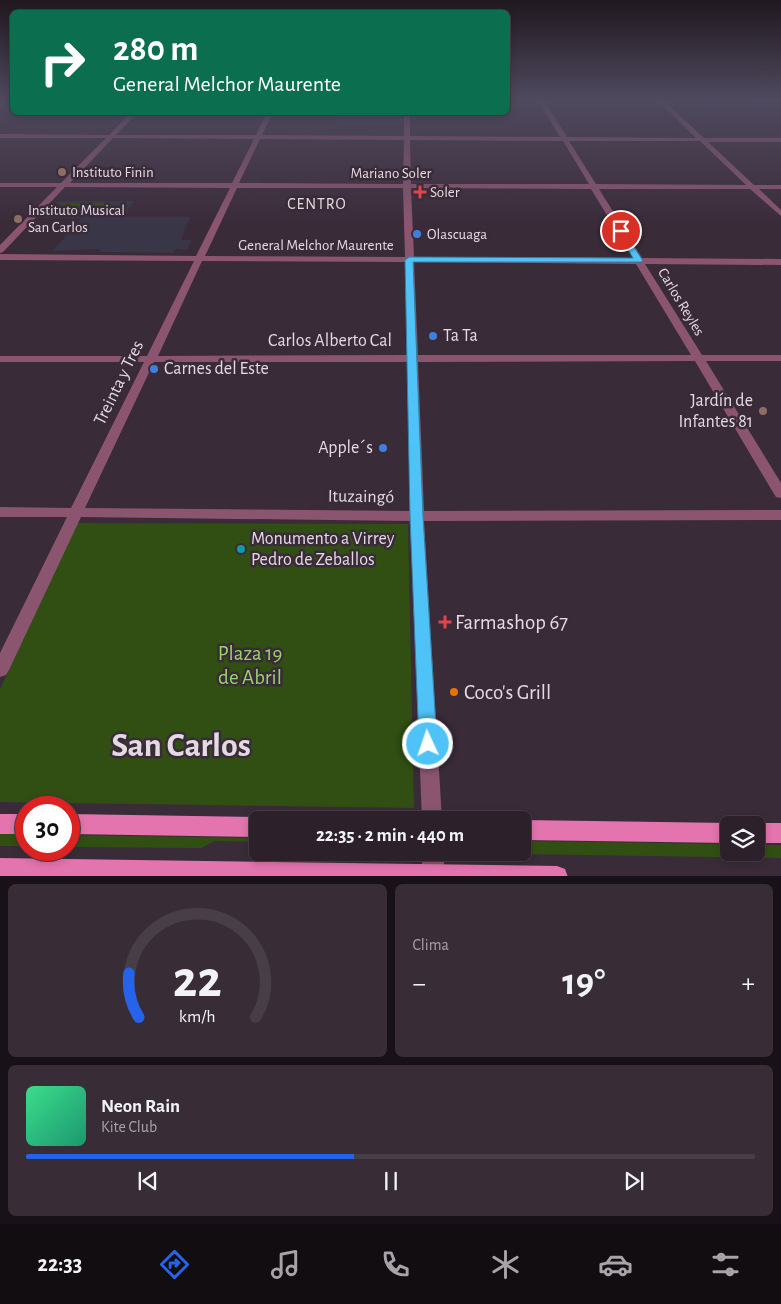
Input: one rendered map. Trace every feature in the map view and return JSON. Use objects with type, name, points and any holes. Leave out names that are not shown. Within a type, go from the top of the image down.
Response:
[{"type":"main road","points":[[0,824],[15,824]]},
{"type":"main road","points":[[80,824],[249,827]]},
{"type":"main road","points":[[531,830],[720,833]]},
{"type":"main road","points":[[765,833],[781,833]]},
{"type":"main road","points":[[0,868],[433,876],[557,876]]},
{"type":"street","points":[[0,250],[107,141]]},
{"type":"street","name":"Treinta y Tres","points":[[0,670],[256,141]]},
{"type":"street","points":[[408,141],[407,187],[417,516],[432,811]]},
{"type":"street","name":"Carlos Reyles","points":[[566,141],[781,494]]},
{"type":"street","points":[[704,141],[781,214]]},
{"type":"street","name":"Mariano Soler","points":[[0,185],[781,187]]},
{"type":"street","name":"General Melchor Maurente","points":[[0,257],[781,262]]},
{"type":"street","name":"Carlos Alberto Cal","points":[[0,359],[781,358]]},
{"type":"street","name":"Ituzaingó","points":[[0,512],[417,516],[781,515]]},
{"type":"street","points":[[433,861],[433,876]]},
{"type":"shaded area","points":[[59,201],[134,201],[124,217],[190,217],[181,240],[192,240],[187,250],[176,249],[173,253],[99,252],[100,249],[53,251],[81,219],[42,218]]},
{"type":"green space","points":[[63,203],[111,203],[103,213],[54,212]]},
{"type":"green space","name":"Plaza 19 de Abril","points":[[78,523],[408,524],[414,808],[80,803],[80,796],[15,796],[15,802],[0,802],[0,689]]},
{"type":"green space","points":[[0,834],[15,834],[15,846],[0,846]]},
{"type":"green space","points":[[80,835],[249,838],[249,842],[215,841],[201,848],[80,847]]},
{"type":"green space","points":[[531,841],[720,844],[720,857],[531,854]]},
{"type":"green space","points":[[765,845],[781,845],[781,858],[765,858]]},
{"type":"green space","points":[[464,861],[517,861],[516,862]]},
{"type":"place","name":"Instituto Finin","points":[[62,172]]},
{"type":"place","name":"Soler","points":[[420,192]]},
{"type":"place","name":"Instituto Musical San Carlos","points":[[18,219]]},
{"type":"place","name":"Olascuaga","points":[[417,234]]},
{"type":"place","name":"Ta Ta","points":[[433,336]]},
{"type":"place","name":"Carnes del Este","points":[[154,369]]},
{"type":"place","name":"Jardín de Infantes 81","points":[[763,411]]},
{"type":"place","name":"Apple´s","points":[[383,448]]},
{"type":"place","name":"Monumento a Virrey Pedro de Zeballos","points":[[241,549]]},
{"type":"place","name":"Farmashop 67","points":[[445,622]]},
{"type":"place","name":"Coco's Grill","points":[[454,692]]},
{"type":"district","name":"CENTRO","points":[[317,204]]},
{"type":"district","name":"San Carlos","points":[[181,746]]},
{"type":"route","points":[[428,744],[417,516],[409,260],[638,261],[621,231]]}]
